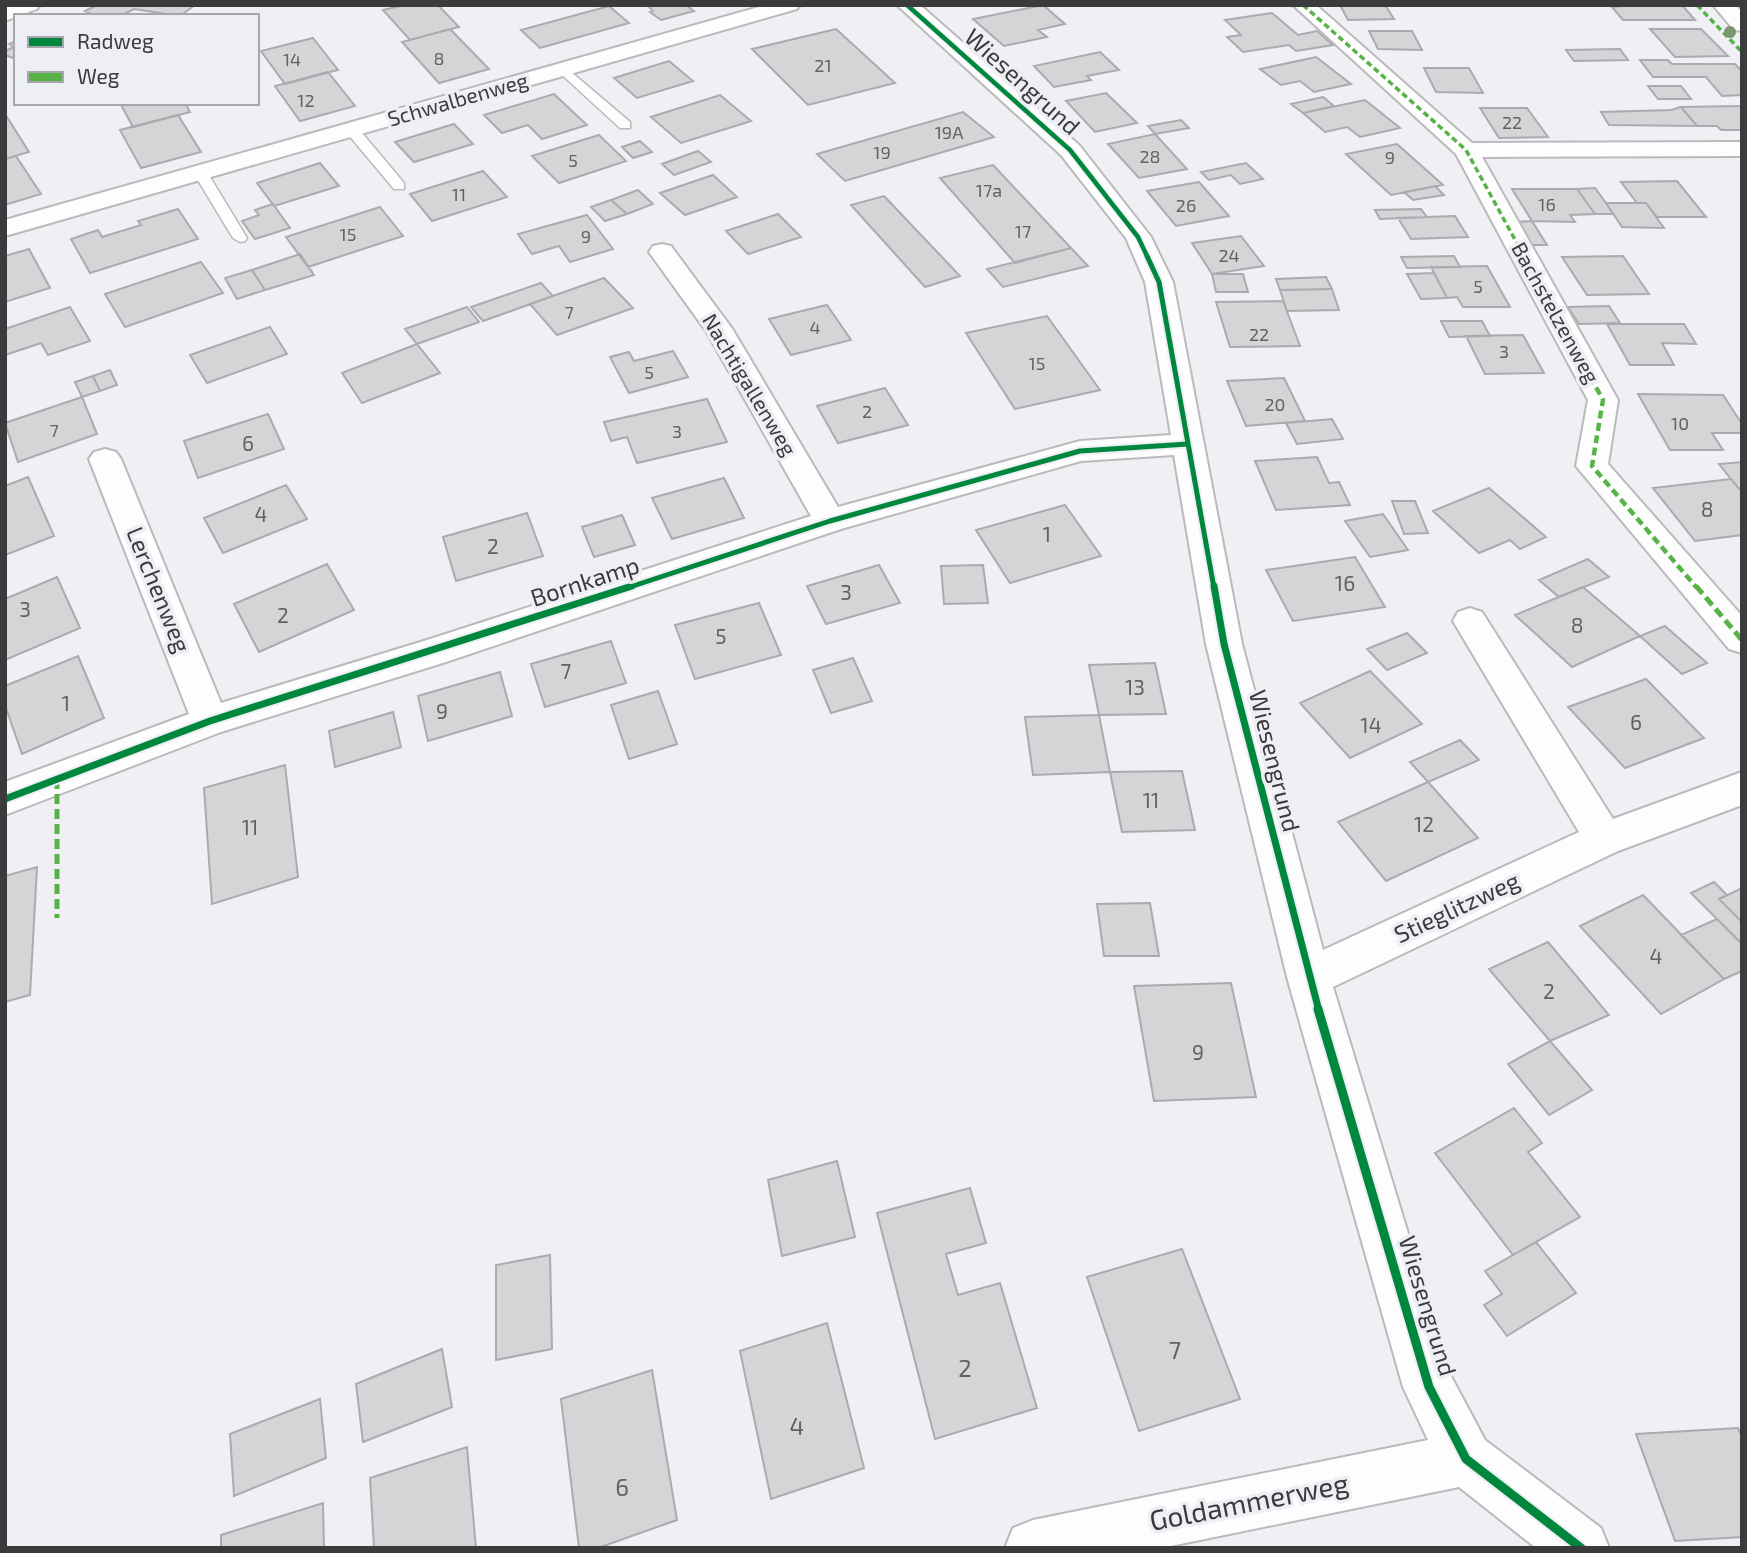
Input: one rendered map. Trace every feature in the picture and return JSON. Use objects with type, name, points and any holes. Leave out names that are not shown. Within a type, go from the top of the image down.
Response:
[{"type":"street","points":[[5,15],[30,5]]},
{"type":"street","name":"Schwalbenweg","points":[[5,228],[790,5]]},
{"type":"street","name":"Wiesengrund","points":[[908,5],[1070,150],[1138,237],[1159,282],[1170,331],[1224,644],[1309,976],[1429,1387],[1466,1460],[1581,1548]]},
{"type":"street","name":"Bachstelzenweg","points":[[1303,5],[1466,150],[1603,400],[1592,466],[1742,640]]},
{"type":"street","points":[[1730,7],[1742,25]]},
{"type":"street","points":[[1466,150],[1742,149]]},
{"type":"street","name":"Nachtigallenweg","points":[[662,252],[719,330],[830,521]]},
{"type":"street","name":"Bornkamp","points":[[5,799],[210,721],[433,652],[830,521],[1080,451],[1188,444]]},
{"type":"street","name":"Lerchenweg","points":[[105,459],[210,721]]},
{"type":"street","points":[[1470,621],[1604,839]]},
{"type":"street","name":"Stieglitzweg","points":[[1309,976],[1604,839],[1742,788]]},
{"type":"street","name":"Goldammerweg","points":[[1033,1548],[1110,1530],[1466,1460]]},
{"type":"lane","points":[[564,70],[625,125]]},
{"type":"lane","name":"Schwalbenweg","points":[[352,130],[399,186]]},
{"type":"lane","points":[[200,172],[240,238]]},
{"type":"building","points":[[97,5],[195,5],[183,14],[134,9],[124,14],[91,14],[85,11]]},
{"type":"building","points":[[404,5],[438,5],[459,27],[410,40],[383,10]]},
{"type":"building","points":[[647,5],[686,5],[694,11],[661,20],[650,12],[653,11]]},
{"type":"building","points":[[1043,5],[1065,24],[1038,30],[1047,37],[1004,46],[973,19]]},
{"type":"building","points":[[1340,5],[1385,5],[1394,19],[1348,20]]},
{"type":"building","points":[[1682,5],[1695,20],[1623,20],[1612,7]]},
{"type":"building","points":[[609,6],[629,23],[540,48],[521,30]]},
{"type":"building","points":[[1272,13],[1298,35],[1317,31],[1333,45],[1296,51],[1289,45],[1243,52],[1227,37],[1241,35],[1225,20]]},
{"type":"building","points":[[450,29],[489,69],[439,83],[402,42]]},
{"type":"building","points":[[836,29],[895,83],[808,105],[752,49]]},
{"type":"building","points":[[1650,29],[1701,29],[1728,56],[1675,57]]},
{"type":"building","points":[[1369,31],[1412,31],[1422,50],[1378,49]]},
{"type":"building","points":[[313,38],[338,70],[285,84],[261,51]]},
{"type":"building","points":[[14,47],[14,58],[5,55],[5,51]]},
{"type":"building","points":[[1620,49],[1628,60],[1574,61],[1566,50]]},
{"type":"building","points":[[1100,52],[1119,70],[1087,76],[1091,80],[1054,87],[1034,66]]},
{"type":"building","points":[[1316,57],[1351,84],[1314,92],[1300,81],[1281,85],[1260,69]]},
{"type":"building","points":[[1640,60],[1668,60],[1672,64],[1735,64],[1742,71],[1742,95],[1722,96],[1706,77],[1653,77]]},
{"type":"building","points":[[669,61],[693,81],[637,98],[614,78]]},
{"type":"building","points":[[1424,68],[1469,68],[1483,93],[1436,92]]},
{"type":"building","points":[[328,72],[355,106],[300,121],[275,86]]},
{"type":"building","points":[[1648,86],[1681,86],[1691,99],[1658,99]]},
{"type":"building","points":[[1106,93],[1137,123],[1095,132],[1066,101]]},
{"type":"building","points":[[554,94],[587,125],[542,139],[528,125],[502,133],[484,115]]},
{"type":"building","points":[[720,95],[751,121],[681,143],[651,117]]},
{"type":"building","points":[[1323,97],[1334,106],[1303,113],[1291,104]]},
{"type":"building","points":[[1365,100],[1400,128],[1360,137],[1347,127],[1325,132],[1303,113]]},
{"type":"building","points":[[121,105],[186,105],[190,112],[133,127]]},
{"type":"building","points":[[1742,106],[1742,130],[1697,126],[1681,107]]},
{"type":"building","points":[[1681,107],[1697,126],[1609,125],[1601,112],[1671,110]]},
{"type":"building","points":[[1480,108],[1527,108],[1548,137],[1499,138]]},
{"type":"building","points":[[963,112],[994,137],[845,181],[817,154]]},
{"type":"building","points":[[178,115],[201,152],[141,168],[120,130]]},
{"type":"building","points":[[7,117],[29,152],[5,159]]},
{"type":"building","points":[[1181,120],[1189,128],[1155,134],[1148,126]]},
{"type":"building","points":[[454,124],[473,144],[414,162],[395,142]]},
{"type":"building","points":[[1155,134],[1187,169],[1139,178],[1108,144]]},
{"type":"building","points":[[599,135],[626,161],[559,183],[532,156]]},
{"type":"building","points":[[640,141],[652,152],[633,158],[622,147]]},
{"type":"building","points":[[1397,144],[1443,185],[1391,195],[1346,154]]},
{"type":"building","points":[[698,151],[711,162],[674,175],[662,164]]},
{"type":"building","points":[[16,156],[41,194],[5,205],[5,159]]},
{"type":"building","points":[[320,163],[339,186],[274,206],[257,183]]},
{"type":"building","points":[[1246,163],[1263,179],[1240,184],[1231,175],[1209,180],[1201,172]]},
{"type":"building","points":[[993,165],[1071,248],[1015,263],[940,178]]},
{"type":"building","points":[[483,171],[507,197],[432,221],[410,194]]},
{"type":"building","points":[[713,175],[737,197],[685,215],[660,193]]},
{"type":"building","points":[[1677,181],[1706,217],[1657,217],[1646,203],[1637,203],[1621,182]]},
{"type":"building","points":[[1199,182],[1229,216],[1176,226],[1147,191]]},
{"type":"building","points":[[1435,186],[1444,195],[1413,200],[1404,192]]},
{"type":"building","points":[[1595,188],[1613,214],[1595,214],[1577,189]]},
{"type":"building","points":[[1512,189],[1577,189],[1595,214],[1570,215],[1575,222],[1532,221]]},
{"type":"building","points":[[638,190],[653,204],[627,214],[611,200]]},
{"type":"building","points":[[884,196],[960,276],[925,287],[851,205]]},
{"type":"building","points":[[611,200],[627,214],[605,221],[591,207]]},
{"type":"building","points":[[1606,203],[1646,203],[1664,228],[1622,227]]},
{"type":"building","points":[[273,204],[290,228],[255,239],[242,221],[259,215],[255,210]]},
{"type":"building","points":[[380,207],[403,236],[308,267],[286,237]]},
{"type":"building","points":[[178,209],[198,239],[90,273],[71,239],[98,230],[102,237],[141,225],[138,221]]},
{"type":"building","points":[[1421,209],[1427,217],[1380,219],[1375,210]]},
{"type":"building","points":[[778,214],[801,237],[748,254],[726,231]]},
{"type":"building","points":[[587,215],[613,249],[570,262],[559,246],[532,254],[518,234]]},
{"type":"building","points":[[1455,216],[1468,237],[1411,239],[1398,218]]},
{"type":"building","points":[[1532,221],[1547,245],[1530,245],[1515,222]]},
{"type":"building","points":[[1241,236],[1264,266],[1212,274],[1192,243]]},
{"type":"building","points":[[1071,248],[1088,266],[1003,287],[987,269]]},
{"type":"building","points":[[29,249],[50,288],[5,302],[5,256]]},
{"type":"building","points":[[300,254],[314,275],[265,290],[252,270]]},
{"type":"building","points":[[1454,256],[1460,267],[1407,268],[1401,257]]},
{"type":"building","points":[[1623,256],[1649,294],[1587,295],[1562,257]]},
{"type":"building","points":[[201,262],[223,293],[125,327],[105,294]]},
{"type":"building","points":[[1487,266],[1510,307],[1463,307],[1457,297],[1447,298],[1431,267]]},
{"type":"building","points":[[252,270],[265,290],[237,299],[225,278]]},
{"type":"building","points":[[1434,273],[1447,298],[1421,299],[1407,274]]},
{"type":"building","points":[[1212,274],[1243,274],[1248,292],[1216,292]]},
{"type":"building","points":[[1326,277],[1332,289],[1280,290],[1276,279]]},
{"type":"building","points":[[604,278],[633,308],[557,335],[530,304]]},
{"type":"building","points":[[541,283],[553,296],[483,321],[471,307]]},
{"type":"building","points":[[1332,289],[1339,310],[1287,311],[1280,290]]},
{"type":"building","points":[[1283,301],[1300,346],[1230,347],[1216,302]]},
{"type":"building","points":[[827,305],[851,340],[791,355],[769,319]]},
{"type":"building","points":[[1609,306],[1620,323],[1579,324],[1568,307]]},
{"type":"building","points":[[70,307],[90,341],[48,355],[41,343],[5,355],[5,329]]},
{"type":"building","points":[[467,307],[479,322],[417,344],[405,329]]},
{"type":"building","points":[[1047,316],[1100,390],[1015,409],[966,333]]},
{"type":"building","points":[[1441,321],[1482,321],[1490,336],[1449,337]]},
{"type":"building","points":[[1607,324],[1684,324],[1696,344],[1662,343],[1674,365],[1630,365]]},
{"type":"building","points":[[270,327],[287,354],[207,383],[190,355]]},
{"type":"building","points":[[1523,335],[1544,373],[1485,374],[1466,336]]},
{"type":"building","points":[[417,344],[440,373],[362,403],[342,373]]},
{"type":"building","points":[[673,351],[688,377],[629,393],[610,357],[629,352],[634,361]]},
{"type":"building","points":[[110,370],[117,385],[100,391],[93,376]]},
{"type":"building","points":[[93,376],[100,391],[82,397],[75,382]]},
{"type":"building","points":[[1284,378],[1305,421],[1246,426],[1227,381]]},
{"type":"building","points":[[885,388],[908,425],[838,443],[817,406]]},
{"type":"building","points":[[1638,394],[1723,395],[1742,424],[1742,433],[1712,433],[1723,450],[1670,450]]},
{"type":"building","points":[[82,397],[97,434],[18,462],[5,423]]},
{"type":"building","points":[[707,399],[727,442],[637,463],[627,437],[611,441],[604,422]]},
{"type":"building","points":[[268,414],[284,449],[198,478],[184,441]]},
{"type":"building","points":[[1332,419],[1343,439],[1297,444],[1286,423]]},
{"type":"building","points":[[1317,457],[1329,483],[1339,482],[1350,505],[1276,510],[1255,461]]},
{"type":"building","points":[[1742,462],[1742,489],[1739,489],[1719,464]]},
{"type":"building","points":[[28,477],[54,536],[5,555],[5,486]]},
{"type":"building","points":[[724,478],[744,518],[672,539],[652,498]]},
{"type":"building","points":[[1731,479],[1742,492],[1742,535],[1695,541],[1653,488]]},
{"type":"building","points":[[286,485],[307,519],[223,553],[204,518]]},
{"type":"building","points":[[1489,488],[1546,537],[1520,549],[1510,540],[1479,553],[1433,511]]},
{"type":"building","points":[[1392,501],[1415,501],[1428,533],[1404,534]]},
{"type":"building","points":[[1065,505],[1101,556],[1010,583],[976,530]]},
{"type":"building","points":[[527,513],[543,556],[456,581],[443,537]]},
{"type":"building","points":[[1383,514],[1408,550],[1370,557],[1345,521]]},
{"type":"building","points":[[622,515],[635,545],[594,557],[582,527]]},
{"type":"building","points":[[1355,557],[1385,607],[1293,621],[1266,570]]},
{"type":"building","points":[[1588,559],[1609,577],[1559,597],[1539,580]]},
{"type":"building","points":[[327,564],[354,610],[259,652],[234,604]]},
{"type":"building","points":[[879,565],[900,603],[826,624],[807,586]]},
{"type":"building","points":[[983,565],[988,603],[944,604],[941,566]]},
{"type":"building","points":[[57,577],[80,628],[5,660],[5,599]]},
{"type":"building","points":[[1583,587],[1640,636],[1572,667],[1515,615]]},
{"type":"building","points":[[759,603],[781,655],[695,679],[675,625]]},
{"type":"building","points":[[1665,626],[1707,663],[1682,674],[1640,636]]},
{"type":"building","points":[[1407,633],[1427,653],[1387,670],[1367,649]]},
{"type":"building","points":[[611,641],[626,683],[545,707],[531,664]]},
{"type":"building","points":[[78,656],[104,718],[22,754],[5,705],[5,686]]},
{"type":"building","points":[[853,658],[872,701],[831,713],[813,670]]},
{"type":"building","points":[[1155,663],[1166,714],[1099,715],[1089,665]]},
{"type":"building","points":[[1370,671],[1422,724],[1350,758],[1300,703]]},
{"type":"building","points":[[500,672],[512,716],[428,741],[418,696]]},
{"type":"building","points":[[1646,679],[1704,738],[1625,768],[1568,707]]},
{"type":"building","points":[[658,691],[677,744],[629,759],[611,705]]},
{"type":"building","points":[[393,712],[401,747],[335,767],[329,731]]},
{"type":"building","points":[[1099,715],[1110,772],[1033,775],[1025,717]]},
{"type":"building","points":[[1460,740],[1479,760],[1428,782],[1410,762]]},
{"type":"building","points":[[285,765],[298,877],[212,904],[204,788]]},
{"type":"building","points":[[1182,771],[1195,830],[1122,832],[1110,772]]},
{"type":"building","points":[[1428,782],[1478,838],[1386,881],[1338,822]]},
{"type":"building","points":[[37,867],[30,995],[5,1002],[5,876]]},
{"type":"building","points":[[1714,882],[1727,895],[1719,899],[1742,922],[1742,944],[1691,893]]},
{"type":"building","points":[[1742,888],[1742,922],[1719,899]]},
{"type":"building","points":[[1643,895],[1724,979],[1661,1014],[1580,926]]},
{"type":"building","points":[[1150,903],[1159,956],[1104,956],[1097,904]]},
{"type":"building","points":[[1717,919],[1742,944],[1742,971],[1724,979],[1681,935]]},
{"type":"building","points":[[1548,942],[1609,1015],[1550,1041],[1489,969]]},
{"type":"building","points":[[1231,983],[1256,1097],[1154,1101],[1134,986]]},
{"type":"building","points":[[1550,1041],[1592,1090],[1549,1115],[1508,1064]]},
{"type":"building","points":[[1514,1108],[1542,1143],[1528,1152],[1580,1217],[1513,1255],[1435,1153]]},
{"type":"building","points":[[837,1161],[855,1237],[782,1256],[768,1180]]},
{"type":"building","points":[[970,1188],[986,1243],[946,1254],[958,1295],[1000,1283],[1037,1408],[935,1439],[877,1213]]},
{"type":"building","points":[[1536,1242],[1576,1293],[1507,1336],[1484,1305],[1502,1294],[1485,1271]]},
{"type":"building","points":[[1182,1249],[1240,1399],[1139,1431],[1087,1277]]},
{"type":"building","points":[[550,1255],[552,1349],[496,1360],[496,1265]]},
{"type":"building","points":[[827,1323],[864,1468],[771,1499],[740,1351]]},
{"type":"building","points":[[442,1349],[452,1407],[363,1442],[356,1384]]},
{"type":"building","points":[[652,1370],[677,1520],[598,1548],[579,1548],[561,1399]]},
{"type":"building","points":[[320,1399],[326,1458],[234,1496],[230,1434]]},
{"type":"building","points":[[1738,1428],[1742,1437],[1742,1537],[1675,1541],[1636,1434]]},
{"type":"building","points":[[467,1447],[476,1548],[374,1548],[370,1478]]},
{"type":"building","points":[[323,1503],[324,1548],[221,1548],[221,1535]]},
{"type":"marked path","points":[[1303,5],[1466,150],[1603,400],[1592,466],[1742,640]]},
{"type":"marked path","points":[[1697,5],[1742,52]]},
{"type":"marked path","points":[[57,779],[57,918]]},
{"type":"cycle path","points":[[907,5],[1070,150],[1138,237],[1159,282],[1224,644],[1309,977],[1429,1387],[1466,1459],[1581,1548]]},
{"type":"cycle path","points":[[5,799],[210,721],[433,652],[830,521],[1080,451],[1188,444]]}]
